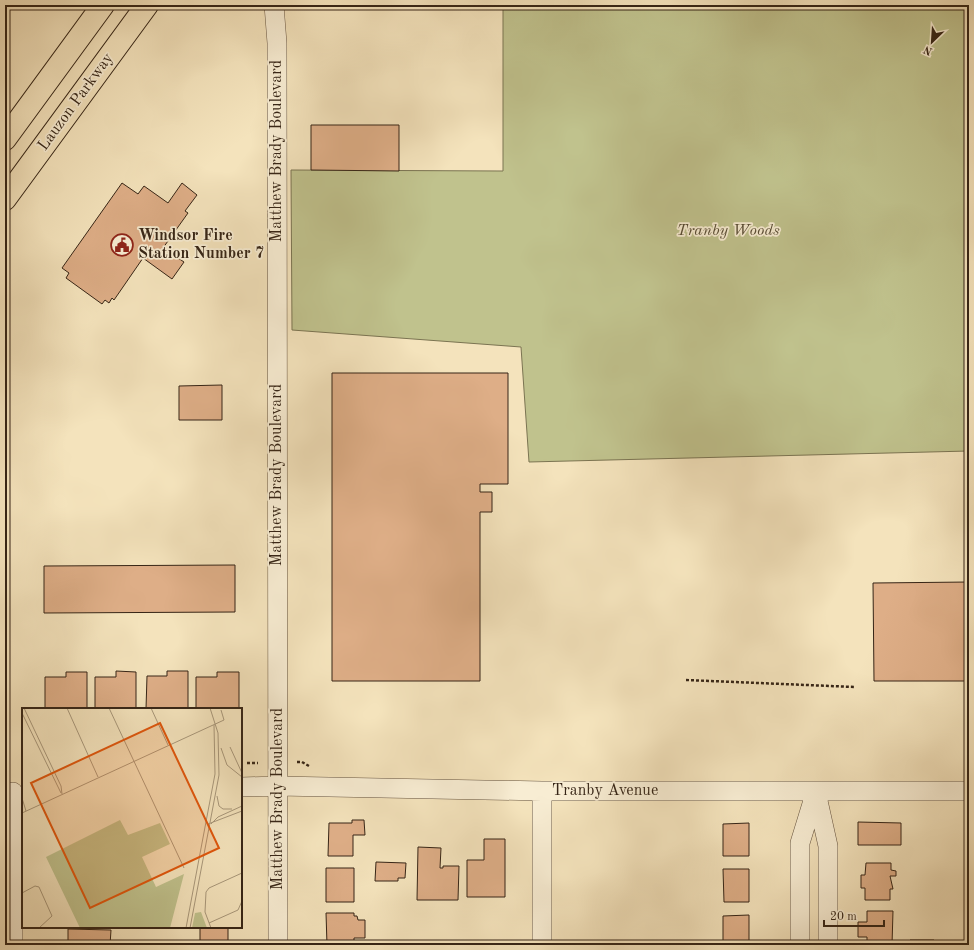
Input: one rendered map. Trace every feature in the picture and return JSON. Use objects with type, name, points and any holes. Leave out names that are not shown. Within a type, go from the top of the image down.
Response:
[{"type":"main road","points":[[5,139],[103,5]]},
{"type":"main road","name":"Lauzon Parkway","points":[[7,193],[147,5]]},
{"type":"street","name":"Matthew Brady Boulevard","points":[[274,5],[277,51],[278,945]]},
{"type":"street","name":"Tranby Avenue","points":[[242,787],[278,786],[542,791],[969,791]]},
{"type":"street","points":[[542,791],[542,945]]},
{"type":"street","points":[[800,945],[800,843],[816,791]]},
{"type":"street","points":[[816,791],[828,846],[828,945]]},
{"type":"street","points":[[13,945],[14,792]]},
{"type":"path","points":[[686,680],[854,687]]},
{"type":"green space","name":"Tranby Woods","points":[[503,5],[969,5],[969,451],[529,462],[521,347],[292,330],[291,170],[503,171]]},
{"type":"building","points":[[311,125],[399,125],[399,171],[311,170]]},
{"type":"building","name":"Windsor Fire Station Number 7","points":[[122,183],[138,194],[144,186],[168,203],[182,183],[197,195],[185,211],[188,213],[163,248],[184,262],[172,279],[143,258],[114,300],[112,298],[109,303],[105,300],[102,304],[66,278],[69,273],[62,268]]},
{"type":"building","points":[[332,373],[508,373],[508,484],[480,484],[480,492],[492,492],[492,512],[480,512],[480,681],[332,681]]},
{"type":"building","points":[[222,385],[222,420],[179,420],[179,386]]},
{"type":"building","points":[[235,565],[235,612],[44,613],[44,566]]},
{"type":"building","points":[[969,582],[969,681],[874,681],[873,583]]},
{"type":"building","points":[[116,671],[136,672],[136,708],[95,708],[95,677],[116,677]]},
{"type":"building","points":[[167,671],[188,671],[188,708],[146,708],[147,676],[167,676]]},
{"type":"building","points":[[66,672],[87,672],[87,708],[45,708],[45,677],[66,677]]},
{"type":"building","points":[[217,672],[239,672],[239,708],[196,708],[196,677],[217,677]]},
{"type":"building","points":[[352,820],[364,820],[365,835],[353,835],[353,856],[328,856],[329,823],[352,823]]},
{"type":"building","points":[[858,822],[901,823],[901,845],[858,845]]},
{"type":"building","points":[[749,823],[749,856],[723,856],[723,824]]},
{"type":"building","points":[[484,839],[505,839],[505,897],[467,897],[467,860],[484,860]]},
{"type":"building","points":[[418,847],[441,848],[440,868],[443,868],[443,866],[459,866],[458,900],[417,900]]},
{"type":"building","points":[[376,862],[406,863],[405,878],[398,878],[398,881],[375,881]]},
{"type":"building","points":[[866,863],[891,863],[891,870],[896,871],[896,876],[890,876],[893,889],[890,889],[890,900],[865,900],[865,888],[861,888],[861,875],[865,875]]},
{"type":"building","points":[[326,868],[354,868],[354,902],[326,902]]},
{"type":"building","points":[[723,869],[749,869],[749,902],[724,902]]},
{"type":"building","points":[[867,911],[893,911],[892,945],[867,945],[867,937],[858,937],[858,922],[867,922]]},
{"type":"building","points":[[326,913],[354,913],[354,916],[357,916],[358,920],[365,920],[365,938],[354,938],[354,945],[327,945]]},
{"type":"building","points":[[749,915],[749,945],[723,945],[723,916]]},
{"type":"building","points":[[200,928],[228,928],[228,945],[200,945]]},
{"type":"building","points":[[68,929],[111,930],[110,945],[59,945],[59,942],[68,942]]},
{"type":"building","points":[[910,940],[934,940],[934,945],[910,945]]},
{"type":"place","name":"Windsor Fire Station Number 7","points":[[122,245]]}]
